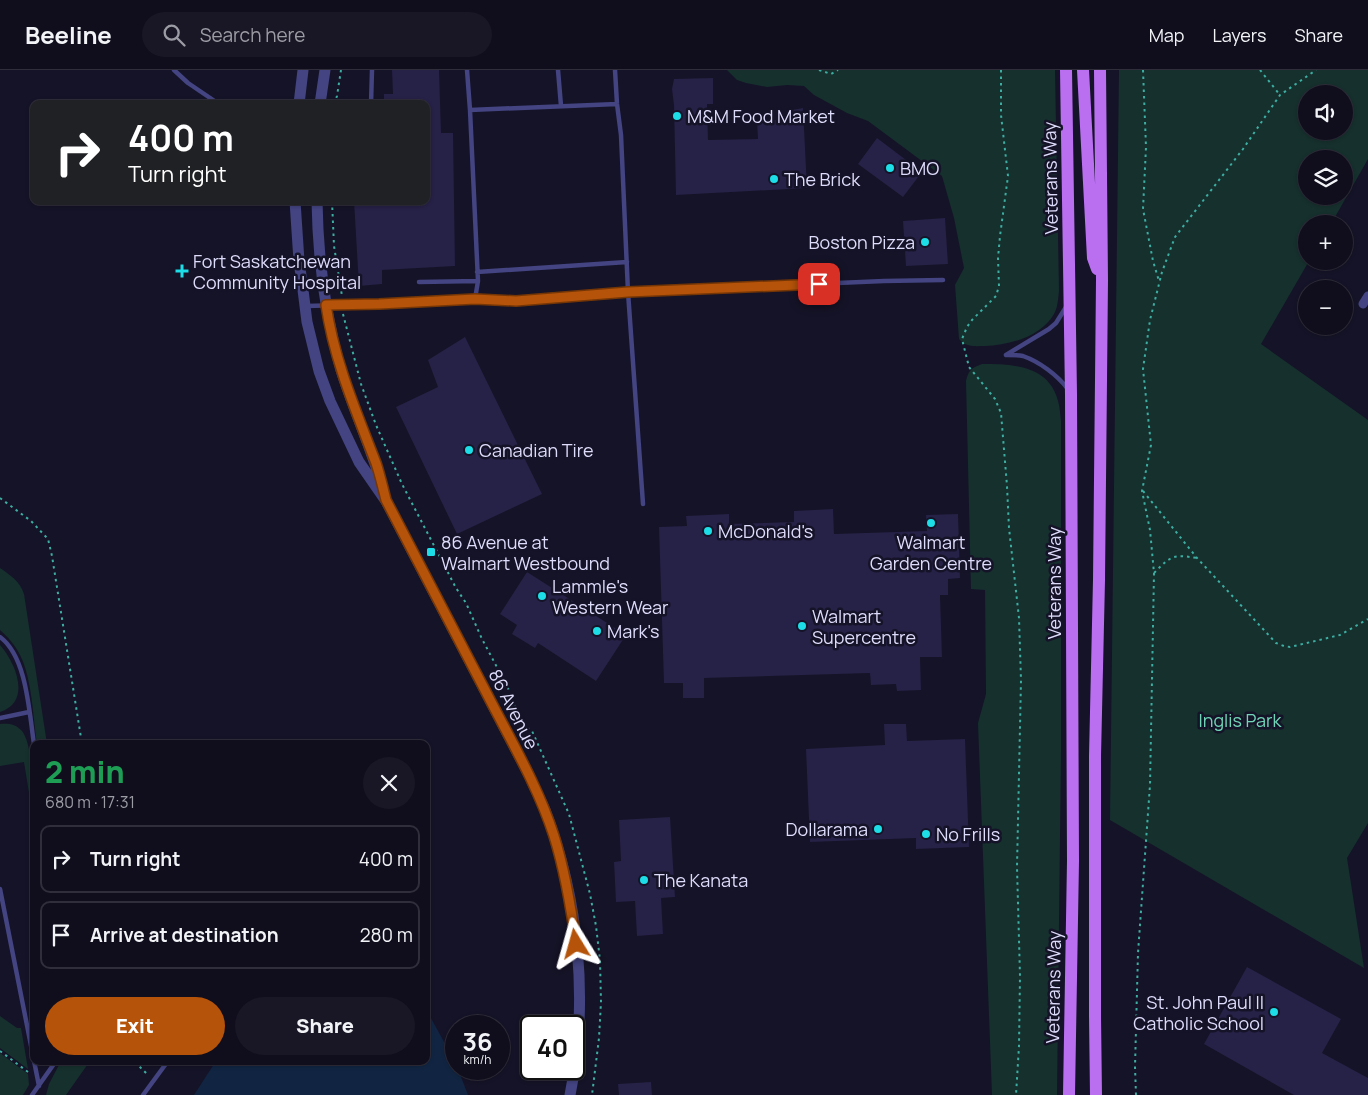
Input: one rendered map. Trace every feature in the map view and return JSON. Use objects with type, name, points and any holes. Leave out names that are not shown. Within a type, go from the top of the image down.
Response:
[{"type":"main road","points":[[1083,70],[1093,258],[1102,280]]},
{"type":"main road","points":[[1096,1095],[1095,756],[1102,280],[1100,70]]},
{"type":"main road","name":"Veterans Way","points":[[1065,71],[1071,394],[1073,861],[1069,1094]]},
{"type":"street","points":[[299,100],[303,70]]},
{"type":"street","points":[[321,100],[325,70]]},
{"type":"street","name":"86 Avenue","points":[[295,205],[299,261],[305,306],[312,345],[330,400],[359,462],[386,500],[529,776],[554,836],[571,906],[580,984],[578,1048],[570,1095]]},
{"type":"street","name":"86 Avenue","points":[[317,205],[321,262],[332,337],[341,370],[376,464],[386,500]]},
{"type":"lane","points":[[174,70],[188,83],[213,100]]},
{"type":"lane","points":[[371,100],[372,70]]},
{"type":"lane","points":[[467,70],[478,281],[475,299]]},
{"type":"lane","points":[[558,70],[561,106]]},
{"type":"lane","points":[[615,70],[621,135],[628,292],[643,504]]},
{"type":"lane","points":[[470,110],[617,104]]},
{"type":"lane","points":[[477,272],[627,262]]},
{"type":"lane","points":[[305,306],[475,299],[516,301],[628,292],[884,280],[943,280]]},
{"type":"lane","points":[[419,282],[478,281]]},
{"type":"lane","points":[[1070,302],[1049,329],[1006,355],[1022,356],[1036,362],[1055,375],[1071,394]]},
{"type":"lane","points":[[0,637],[5,640],[20,666],[33,740]]},
{"type":"lane","points":[[0,718],[29,712]]},
{"type":"lane","points":[[0,889],[30,1042]]},
{"type":"lane","points":[[34,1065],[39,1086]]},
{"type":"lane","points":[[32,1095],[53,1065]]},
{"type":"lane","points":[[143,1095],[165,1065]]},
{"type":"path","points":[[336,100],[341,70]]},
{"type":"path","points":[[819,70],[832,74],[838,70]]},
{"type":"path","points":[[1001,70],[1001,115],[1008,176],[998,258],[999,286],[996,296],[972,320],[962,339],[969,367],[995,399],[1000,413],[1009,528],[1019,618],[1021,680],[1016,867],[1020,976],[1016,1095]]},
{"type":"path","points":[[1142,70],[1146,147],[1143,209],[1159,283]]},
{"type":"path","points":[[1260,70],[1280,94]]},
{"type":"path","points":[[1136,1095],[1138,963],[1150,785],[1154,574],[1150,530],[1142,491],[1151,445],[1143,369],[1150,320],[1162,272],[1175,237],[1243,149],[1280,94],[1316,70]]},
{"type":"path","points":[[332,205],[334,246],[344,319],[361,384],[376,425],[392,462],[508,688],[511,699],[525,726],[532,732],[536,740],[570,814],[590,894],[600,960],[600,1026],[592,1095]]},
{"type":"path","points":[[1142,491],[1197,558],[1276,643],[1290,647],[1334,636],[1368,619]]},
{"type":"path","points":[[0,498],[31,521],[48,540],[81,740]]},
{"type":"path","points":[[1154,574],[1172,557],[1179,555],[1197,558]]},
{"type":"path","points":[[0,1051],[37,1078]]},
{"type":"path","points":[[138,1065],[154,1080]]},
{"type":"green space","points":[[727,70],[1055,70],[1059,291],[1056,309],[1048,322],[1033,334],[1014,342],[980,346],[970,346],[963,343],[959,339],[955,285],[964,268],[954,218],[942,176],[868,121],[847,113],[814,95],[804,86],[767,87],[746,83],[737,80]]},
{"type":"green space","name":"Inglis Park","points":[[1119,70],[1368,70],[1368,159],[1353,185],[1353,150],[1298,150],[1298,205],[1342,205],[1336,215],[1298,215],[1298,270],[1304,270],[1261,344],[1368,420],[1368,823],[1347,858],[1364,968],[1110,820]]},
{"type":"green space","points":[[982,364],[1017,366],[1038,373],[1047,380],[1053,389],[1059,403],[1061,421],[1061,751],[1057,1095],[992,1095],[978,723],[986,694],[985,590],[971,589],[966,381],[971,370]]},
{"type":"green space","points":[[0,568],[17,582],[24,594],[46,740],[37,740],[32,698],[24,664],[14,645],[0,630]]},
{"type":"green space","points":[[0,645],[15,671],[18,691],[16,700],[10,707],[0,712]]},
{"type":"green space","points":[[0,724],[15,725],[22,731],[29,749],[30,799],[24,762],[0,766]]},
{"type":"green space","points":[[0,1016],[17,1028],[21,1028],[28,1069],[0,1048]]},
{"type":"green space","points":[[0,1053],[28,1074],[29,1085],[23,1095],[0,1095]]},
{"type":"green space","points":[[59,1065],[87,1065],[66,1095],[46,1095],[49,1084]]},
{"type":"water","points":[[430,1016],[445,1044],[445,1080],[462,1080],[468,1095],[194,1095],[213,1065],[430,1065]]},
{"type":"building","points":[[392,70],[439,70],[441,133],[453,133],[455,266],[382,270],[382,284],[359,286],[354,205],[430,205],[430,100],[384,100],[384,94],[393,94]]},
{"type":"building","points":[[713,78],[713,104],[707,104],[708,140],[758,139],[757,121],[792,119],[792,110],[803,108],[807,188],[676,195],[672,89],[674,79]]},
{"type":"building","name":"BMO","points":[[877,138],[922,172],[903,197],[858,164]]},
{"type":"building","name":"Boston Pizza","points":[[945,218],[948,264],[906,266],[903,221]]},
{"type":"building","name":"Canadian Tire","points":[[465,337],[542,494],[457,534],[396,407],[438,387],[428,360]]},
{"type":"building","name":"Walmart Supercentre","points":[[833,509],[834,534],[927,531],[926,515],[958,514],[960,578],[948,579],[948,595],[940,595],[942,657],[920,657],[921,690],[897,691],[896,684],[871,685],[870,673],[704,678],[704,698],[683,698],[683,683],[664,683],[659,527],[687,526],[686,516],[729,514],[729,524],[794,522],[794,511]]},
{"type":"building","points":[[527,572],[626,635],[596,681],[538,643],[535,648],[512,634],[517,625],[500,614]]},
{"type":"building","points":[[884,724],[906,724],[907,741],[965,739],[969,847],[916,849],[916,838],[810,842],[806,749],[885,745]]},
{"type":"building","name":"The Kanata","points":[[670,817],[675,897],[661,898],[663,934],[637,936],[635,901],[616,902],[614,862],[621,861],[619,820]]},
{"type":"building","points":[[1247,967],[1341,1019],[1322,1053],[1368,1078],[1368,1095],[1294,1095],[1204,1044]]},
{"type":"building","points":[[651,1082],[652,1095],[619,1095],[618,1084]]},
{"type":"place","name":"M&M Food Market","points":[[677,116]]},
{"type":"place","name":"BMO","points":[[890,168]]},
{"type":"place","name":"The Brick","points":[[774,179]]},
{"type":"place","name":"Boston Pizza","points":[[925,242]]},
{"type":"place","name":"Fort Saskatchewan Community Hospital","points":[[182,271]]},
{"type":"place","name":"Canadian Tire","points":[[469,450]]},
{"type":"place","name":"Walmart Garden Centre","points":[[931,523]]},
{"type":"place","name":"McDonald's","points":[[708,531]]},
{"type":"place","name":"86 Avenue at Walmart Westbound","points":[[431,552]]},
{"type":"place","name":"Lammle's Western Wear","points":[[542,596]]},
{"type":"place","name":"Walmart Supercentre","points":[[802,626]]},
{"type":"place","name":"Mark's","points":[[597,631]]},
{"type":"place","name":"Dollarama","points":[[878,829]]},
{"type":"place","name":"No Frills","points":[[926,834]]},
{"type":"place","name":"The Kanata","points":[[644,880]]},
{"type":"place","name":"St. John Paul II Catholic School","points":[[1274,1012]]},
{"type":"route","points":[[576,944],[571,906],[563,871],[554,836],[544,809],[522,761],[386,500],[376,464],[341,370],[326,305],[475,299],[516,301],[628,292],[819,284]]}]
